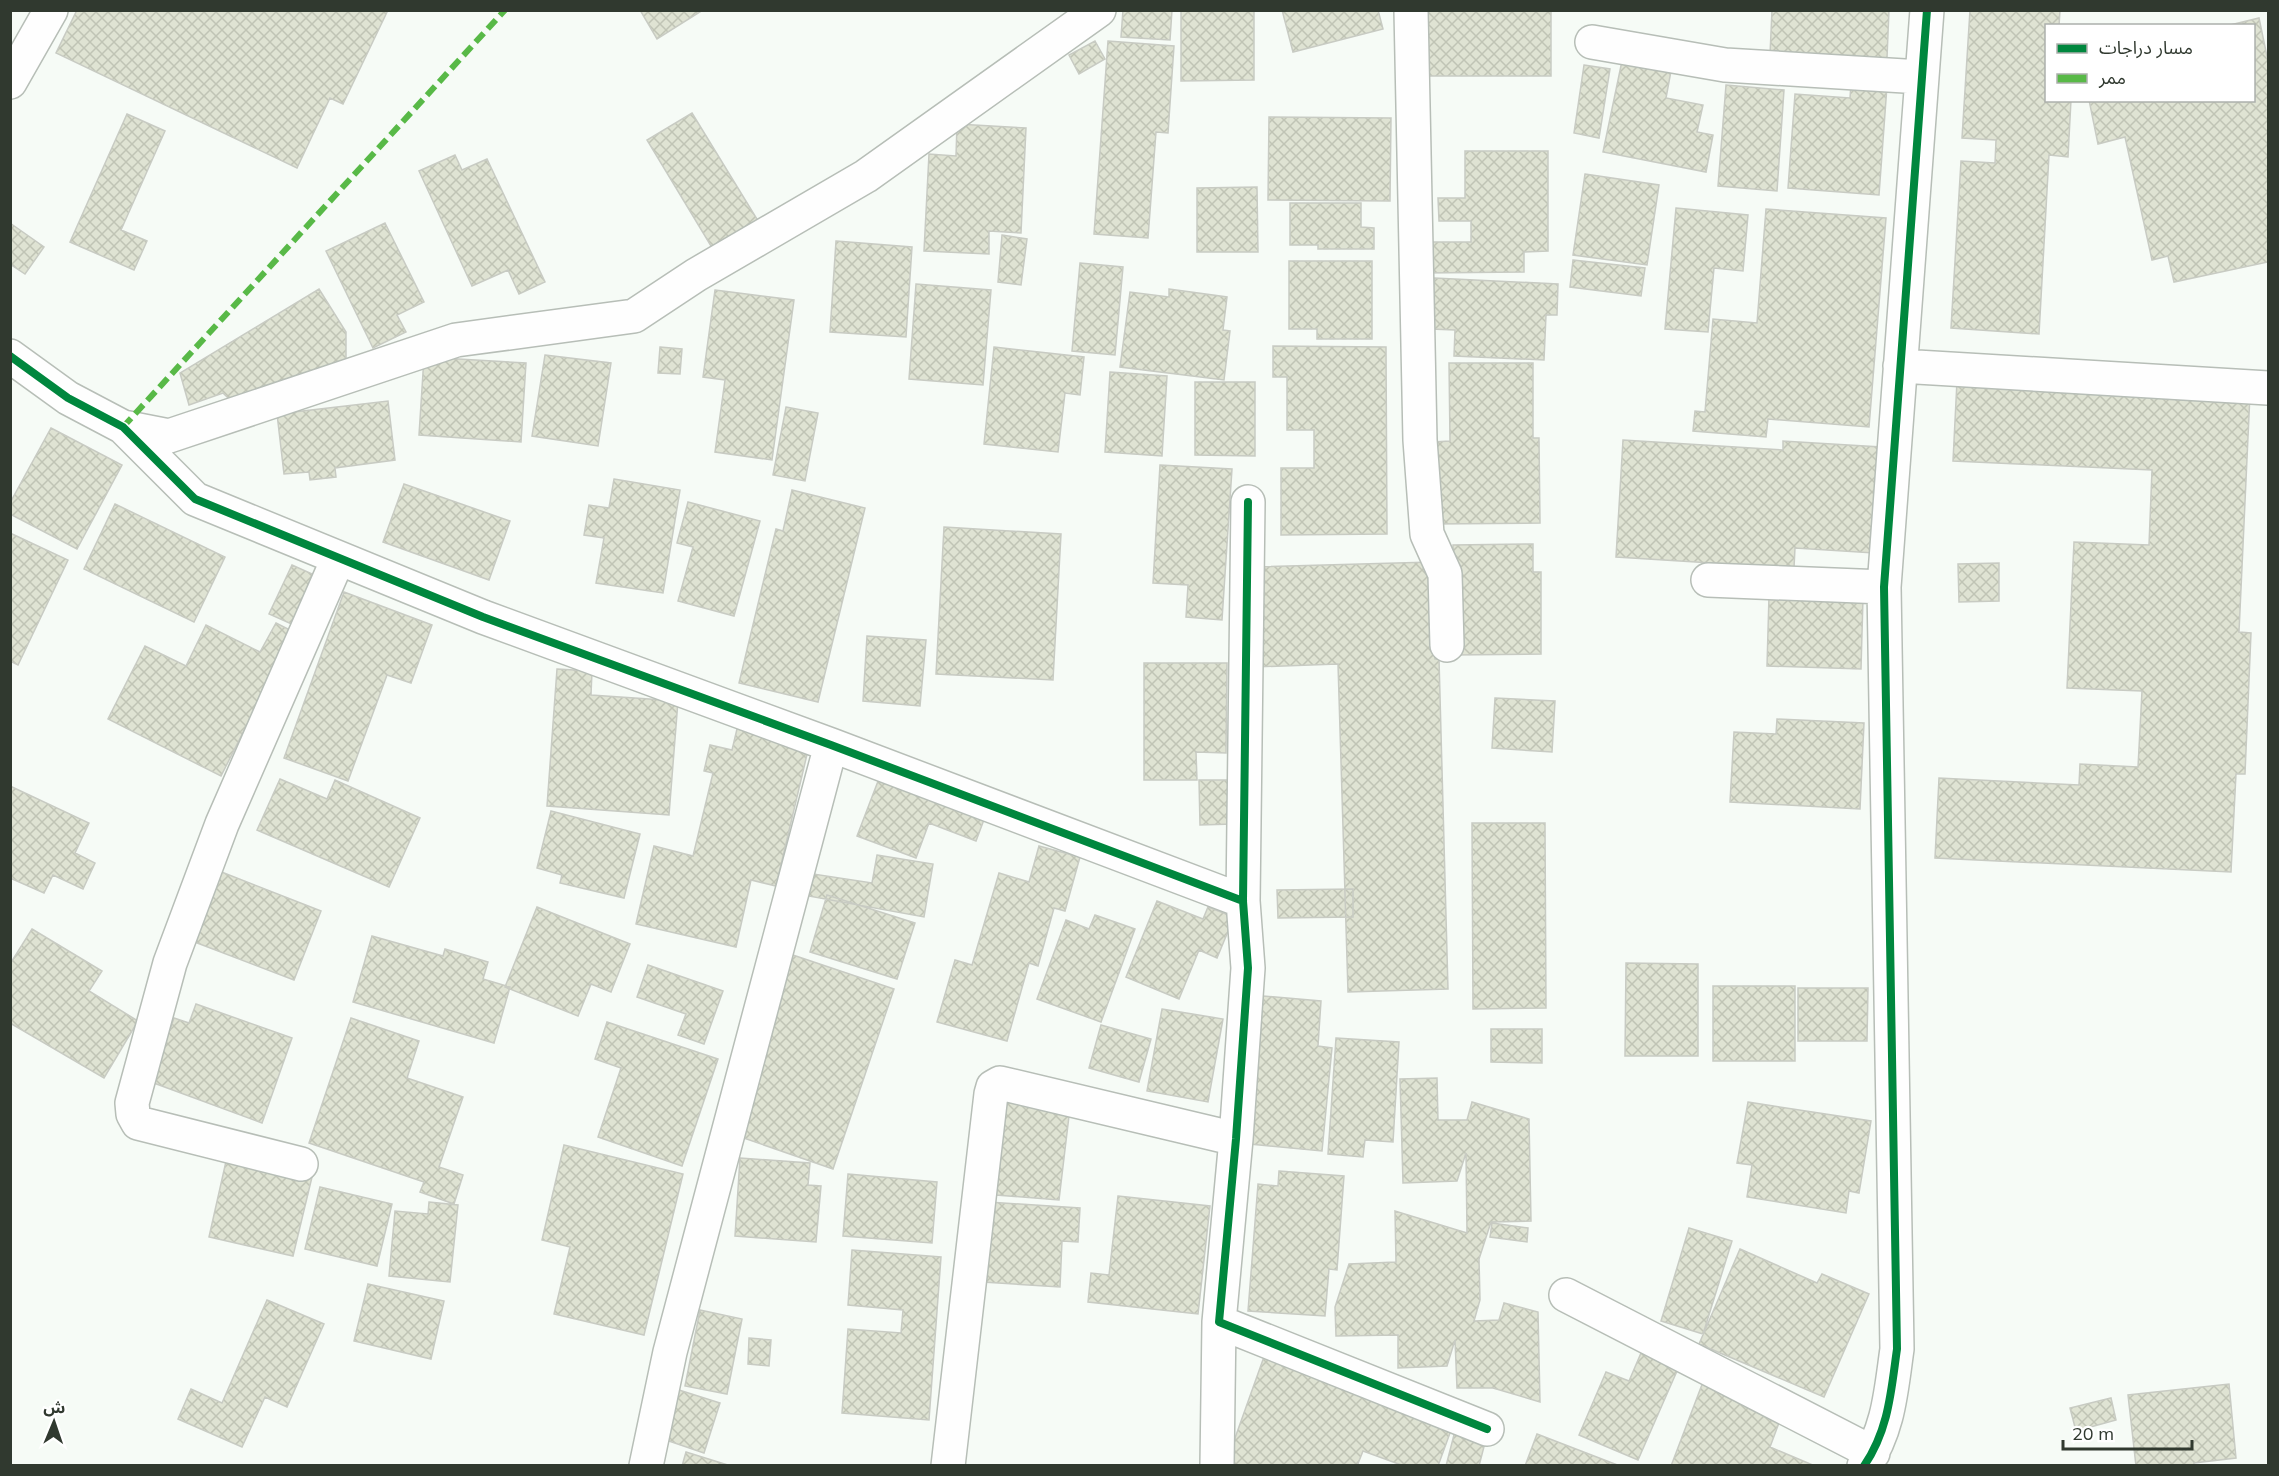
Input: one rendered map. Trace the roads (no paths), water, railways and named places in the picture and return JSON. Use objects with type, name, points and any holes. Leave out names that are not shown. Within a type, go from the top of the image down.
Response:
[{"type":"street","points":[[10,82],[51,10]]},
{"type":"street","points":[[10,356],[68,398],[123,427],[169,436],[456,340],[634,316],[696,275],[866,176],[1099,10]]},
{"type":"street","points":[[1411,10],[1420,440],[1427,534],[1445,574],[1447,645]]},
{"type":"street","points":[[1566,1295],[1868,1459],[1887,1418],[1898,1349],[1884,588],[1927,10]]},
{"type":"street","points":[[1592,42],[1725,65],[1921,77]]},
{"type":"street","points":[[1900,366],[2268,388]]},
{"type":"street","points":[[123,427],[195,499],[483,617],[831,745],[1243,901]]},
{"type":"street","points":[[1217,1466],[1219,1322],[1236,1139],[1248,968],[1243,901],[1248,502]]},
{"type":"street","points":[[301,1164],[138,1123],[133,1114],[132,1103],[170,963],[214,846],[338,559]]},
{"type":"street","points":[[1708,580],[1884,588]]},
{"type":"street","points":[[646,1466],[670,1352],[831,745]]},
{"type":"street","points":[[948,1466],[993,1087],[1000,1083],[1236,1139]]},
{"type":"street","points":[[1219,1322],[1487,1429]]}]
